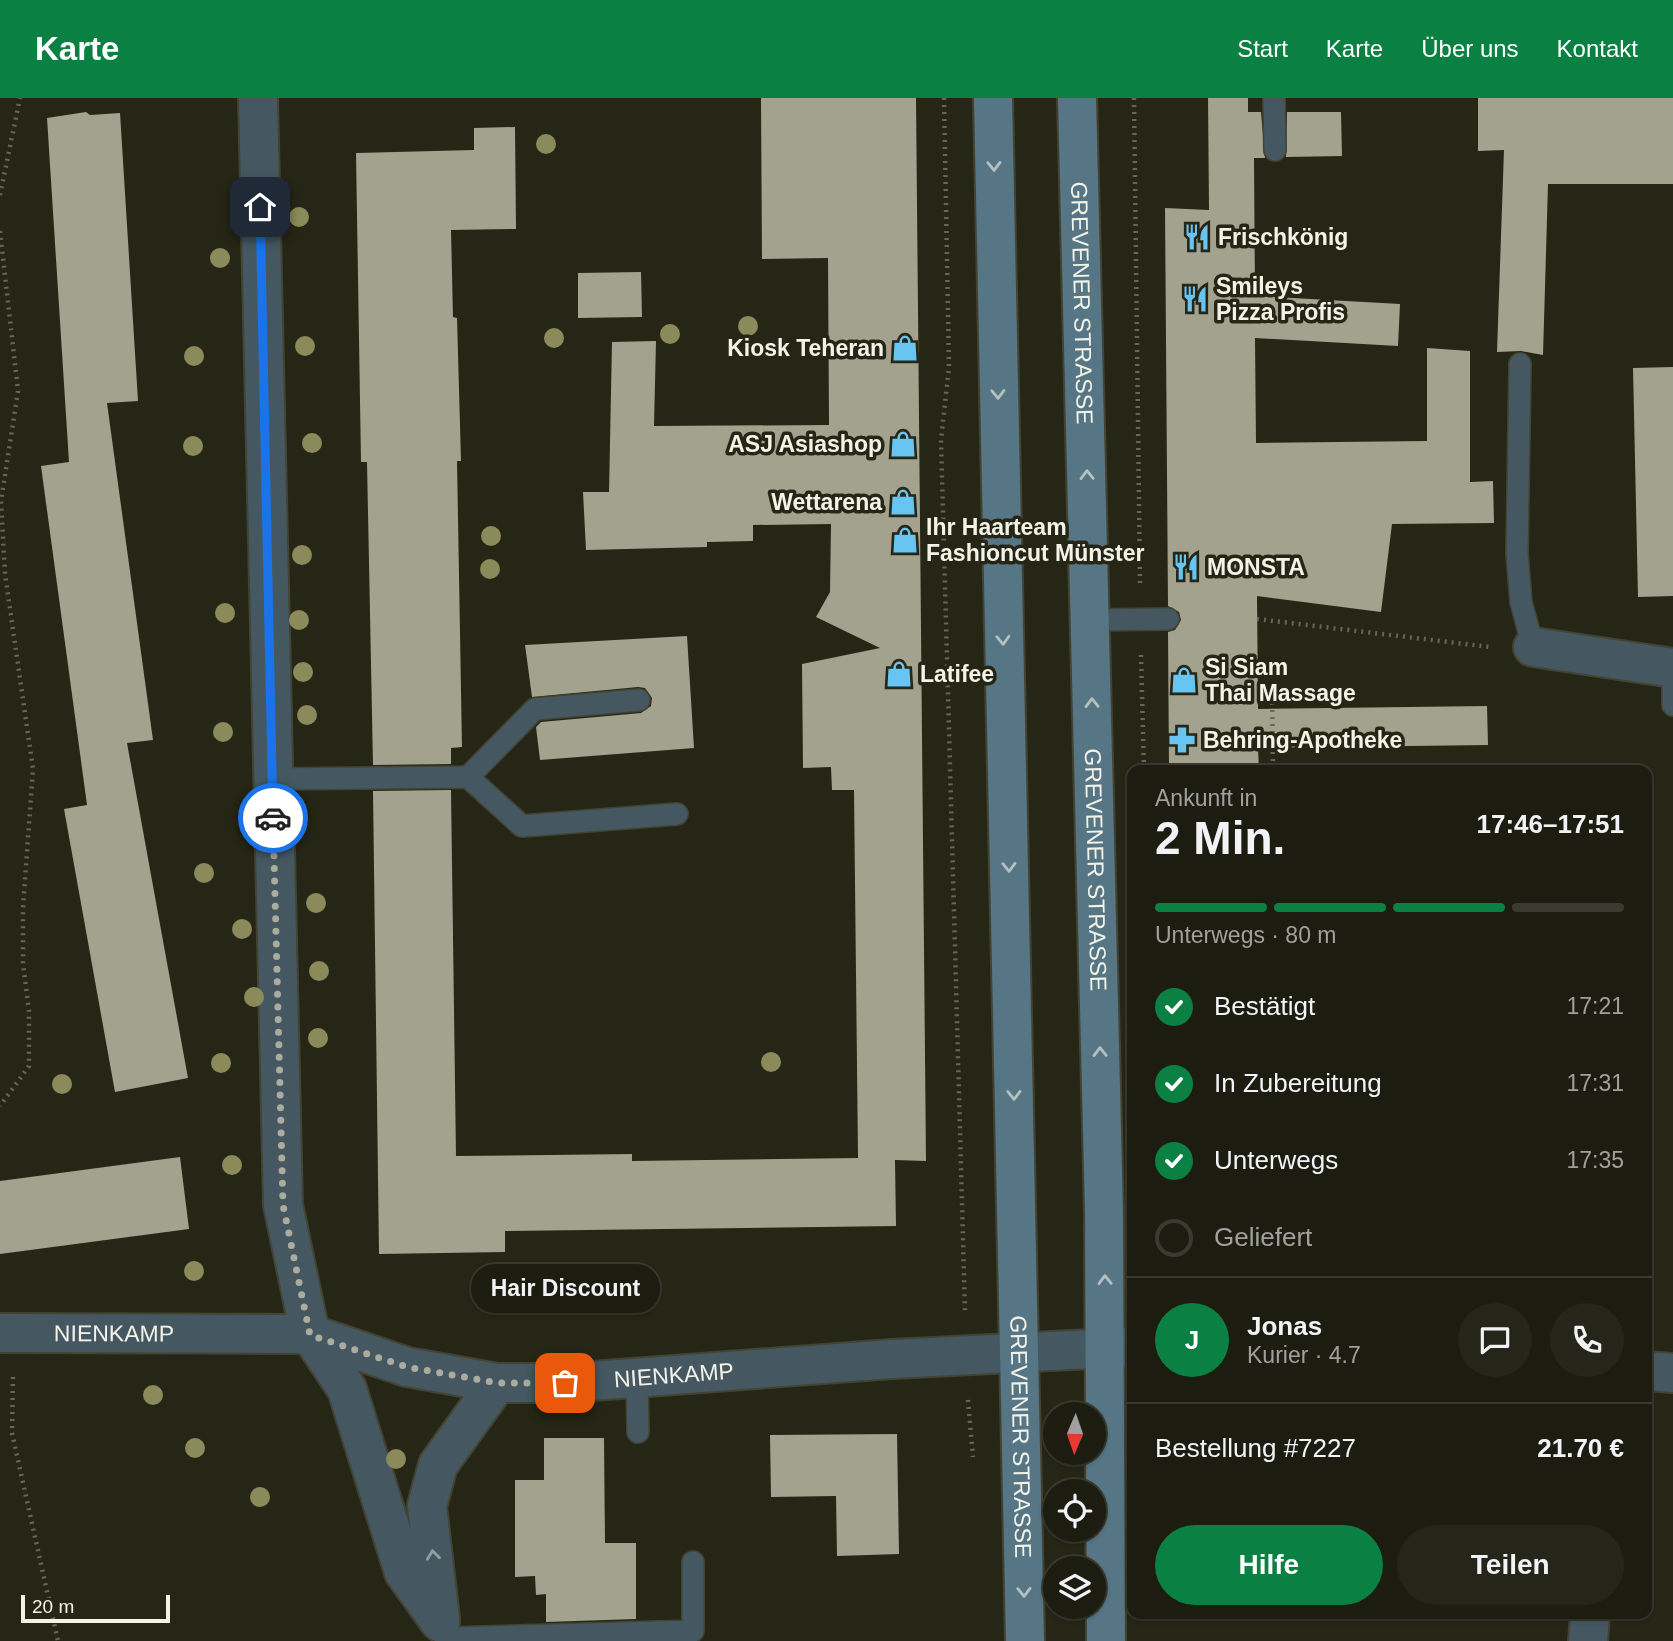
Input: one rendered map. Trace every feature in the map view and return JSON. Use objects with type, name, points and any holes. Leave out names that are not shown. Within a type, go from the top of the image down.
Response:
[{"type":"main road","name":"GREVENER STRASSE","points":[[993,98],[1025,1641]]},
{"type":"main road","name":"GREVENER STRASSE","points":[[1077,98],[1090,620],[1119,1348],[1106,1641]]},
{"type":"street","points":[[258,98],[283,1205],[310,1335],[347,1389],[404,1572],[444,1634]]},
{"type":"street","points":[[1533,647],[1673,668]]},
{"type":"street","name":"NIENKAMP","points":[[7,1333],[310,1335],[407,1367],[498,1383],[637,1378],[965,1355],[1119,1348]]},
{"type":"street","points":[[1652,1371],[1673,1373]]},
{"type":"street","points":[[444,1634],[427,1506],[438,1465],[498,1383]]},
{"type":"street","points":[[1588,1641],[1590,1619]]},
{"type":"lane","points":[[1275,98],[1275,150]]},
{"type":"lane","points":[[1520,364],[1517,554],[1521,601],[1533,647]]},
{"type":"lane","points":[[1090,620],[1168,619]]},
{"type":"lane","points":[[1673,668],[1673,705]]},
{"type":"lane","points":[[468,777],[535,709],[639,699]]},
{"type":"lane","points":[[272,779],[468,777],[522,826],[677,814]]},
{"type":"lane","points":[[637,1378],[638,1432]]},
{"type":"lane","points":[[444,1634],[693,1631],[693,1562]]},
{"type":"path","points":[[0,194],[20,98]]},
{"type":"path","points":[[944,98],[949,367],[941,440],[965,1355],[974,1466]]},
{"type":"path","points":[[1134,98],[1144,765]]},
{"type":"path","points":[[0,231],[18,391],[1,501],[5,573],[33,769],[23,908],[23,964],[29,1011],[29,1066],[0,1106]]},
{"type":"path","points":[[1257,619],[1481,647]]},
{"type":"path","points":[[1272,682],[1273,765]]},
{"type":"path","points":[[7,1333],[12,1433],[58,1641]]},
{"type":"building","points":[[761,98],[916,98],[926,1161],[895,1160],[896,1226],[505,1231],[505,1252],[379,1254],[373,791],[451,790],[456,1156],[632,1154],[632,1161],[858,1158],[854,790],[832,790],[831,767],[803,768],[802,664],[880,648],[816,617],[830,592],[831,524],[753,525],[753,541],[707,542],[707,547],[586,550],[583,492],[609,492],[612,342],[656,341],[654,426],[829,425],[828,258],[762,259]]},
{"type":"building","points":[[1208,98],[1248,98],[1248,112],[1261,112],[1265,158],[1254,158],[1255,296],[1400,304],[1398,346],[1255,338],[1256,443],[1427,441],[1427,348],[1470,351],[1470,482],[1493,481],[1494,523],[1392,524],[1381,612],[1257,596],[1258,709],[1487,706],[1488,745],[1258,748],[1259,765],[1169,765],[1168,632],[1175,630],[1181,620],[1179,612],[1168,606],[1165,208],[1209,210]]},
{"type":"building","points":[[1478,98],[1673,98],[1673,184],[1548,184],[1543,355],[1521,351],[1497,352],[1504,150],[1478,151]]},
{"type":"building","points":[[86,112],[90,115],[120,113],[138,401],[107,403],[153,740],[127,743],[188,1078],[115,1092],[64,809],[87,805],[41,466],[69,462],[47,118]]},
{"type":"building","points":[[1287,112],[1341,112],[1342,156],[1286,157]]},
{"type":"building","points":[[515,127],[516,229],[451,230],[453,317],[457,318],[461,461],[457,461],[462,747],[451,748],[451,764],[373,765],[367,462],[361,462],[356,153],[474,150],[474,128]]},
{"type":"building","points":[[641,272],[642,317],[578,318],[578,273]]},
{"type":"building","points":[[1673,367],[1673,596],[1638,597],[1633,368]]},
{"type":"building","points":[[687,636],[694,748],[540,760],[536,727],[541,722],[641,713],[651,706],[652,698],[645,688],[638,687],[532,697],[525,645]]},
{"type":"building","points":[[180,1157],[189,1229],[0,1254],[0,1181]]},
{"type":"building","points":[[897,1434],[899,1554],[837,1556],[836,1496],[771,1497],[770,1435]]},
{"type":"building","points":[[544,1438],[604,1438],[605,1543],[636,1543],[636,1619],[546,1622],[546,1594],[536,1595],[535,1576],[515,1577],[515,1480],[544,1480]]},
{"type":"way so far","points":[[273,818],[283,1205],[310,1335],[407,1367],[498,1383],[565,1383]]},
{"type":"place","name":"Frischkönig","points":[[1197,237]]},
{"type":"place","name":"Smileys Pizza Profis","points":[[1195,299]]},
{"type":"place","name":"Kiosk Teheran","points":[[905,348]]},
{"type":"place","name":"ASJ Asiashop","points":[[903,444]]},
{"type":"place","name":"Wettarena","points":[[903,502]]},
{"type":"place","name":"Ihr Haarteam Fashioncut Münster","points":[[905,540]]},
{"type":"place","name":"MONSTA","points":[[1186,567]]},
{"type":"place","name":"Latifee","points":[[899,674]]},
{"type":"place","name":"Si Siam Thai Massage","points":[[1184,680]]},
{"type":"place","name":"Behring-Apotheke","points":[[1182,740]]},
{"type":"place","name":"Hair Discount","points":[[565,1383]]},
{"type":"route","points":[[260,207],[273,818]]}]
